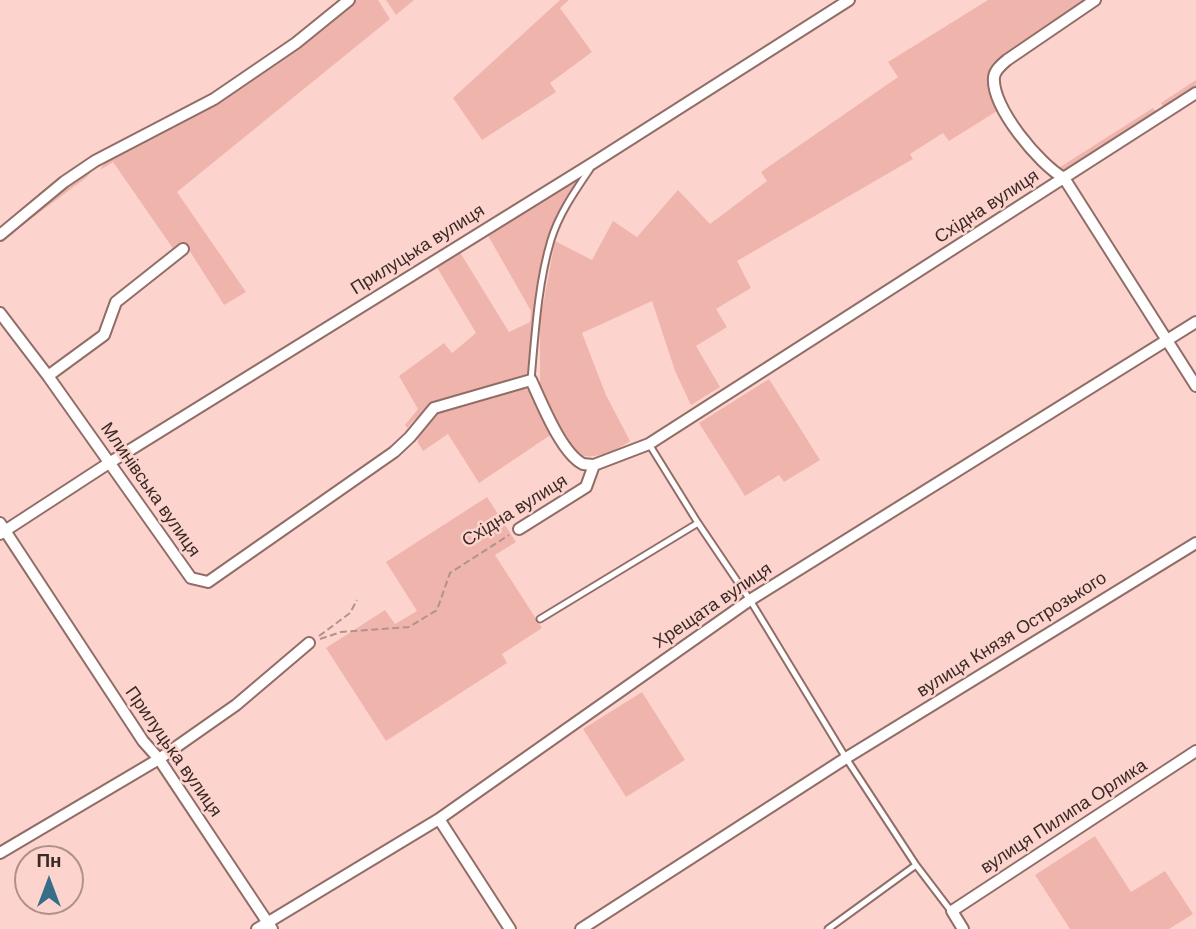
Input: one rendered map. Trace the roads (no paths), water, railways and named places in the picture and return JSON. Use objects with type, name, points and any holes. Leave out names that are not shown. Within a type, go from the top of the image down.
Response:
[{"type":"street","points":[[0,235],[64,182],[95,161],[214,99],[296,43],[349,0]]},
{"type":"street","name":"Прилуцька вулиця","points":[[270,926],[2,529],[593,163],[849,0]]},
{"type":"street","points":[[1095,0],[1007,60],[994,76],[1004,110],[1013,127],[1053,172],[1064,178],[1196,386]]},
{"type":"street","name":"Східна вулиця","points":[[519,529],[586,487],[594,466],[649,444],[1196,93]]},
{"type":"street","points":[[48,376],[104,335],[117,302],[183,249]]},
{"type":"street","name":"Млинівська вулиця","points":[[0,313],[48,376],[191,578],[208,582],[394,452],[410,438],[434,408],[531,380]]},
{"type":"street","name":"Хрещата вулиця","points":[[257,929],[270,926],[439,819],[750,600],[1196,322]]},
{"type":"street","points":[[531,380],[568,451],[583,464],[594,466]]},
{"type":"street","name":"вулиця Князя Острозького","points":[[581,929],[846,758],[1196,543]]},
{"type":"street","points":[[0,853],[159,759],[236,705],[309,643]]},
{"type":"street","name":"вулиця Пилипа Орлика","points":[[952,911],[1196,751]]},
{"type":"street","points":[[439,819],[510,929]]},
{"type":"street","points":[[952,911],[963,929]]},
{"type":"lane","points":[[531,380],[536,321],[551,240],[569,200],[593,163]]},
{"type":"lane","points":[[649,444],[750,600],[846,758],[916,865],[952,911]]},
{"type":"lane","points":[[540,620],[698,523]]},
{"type":"lane","points":[[828,929],[916,865]]}]
